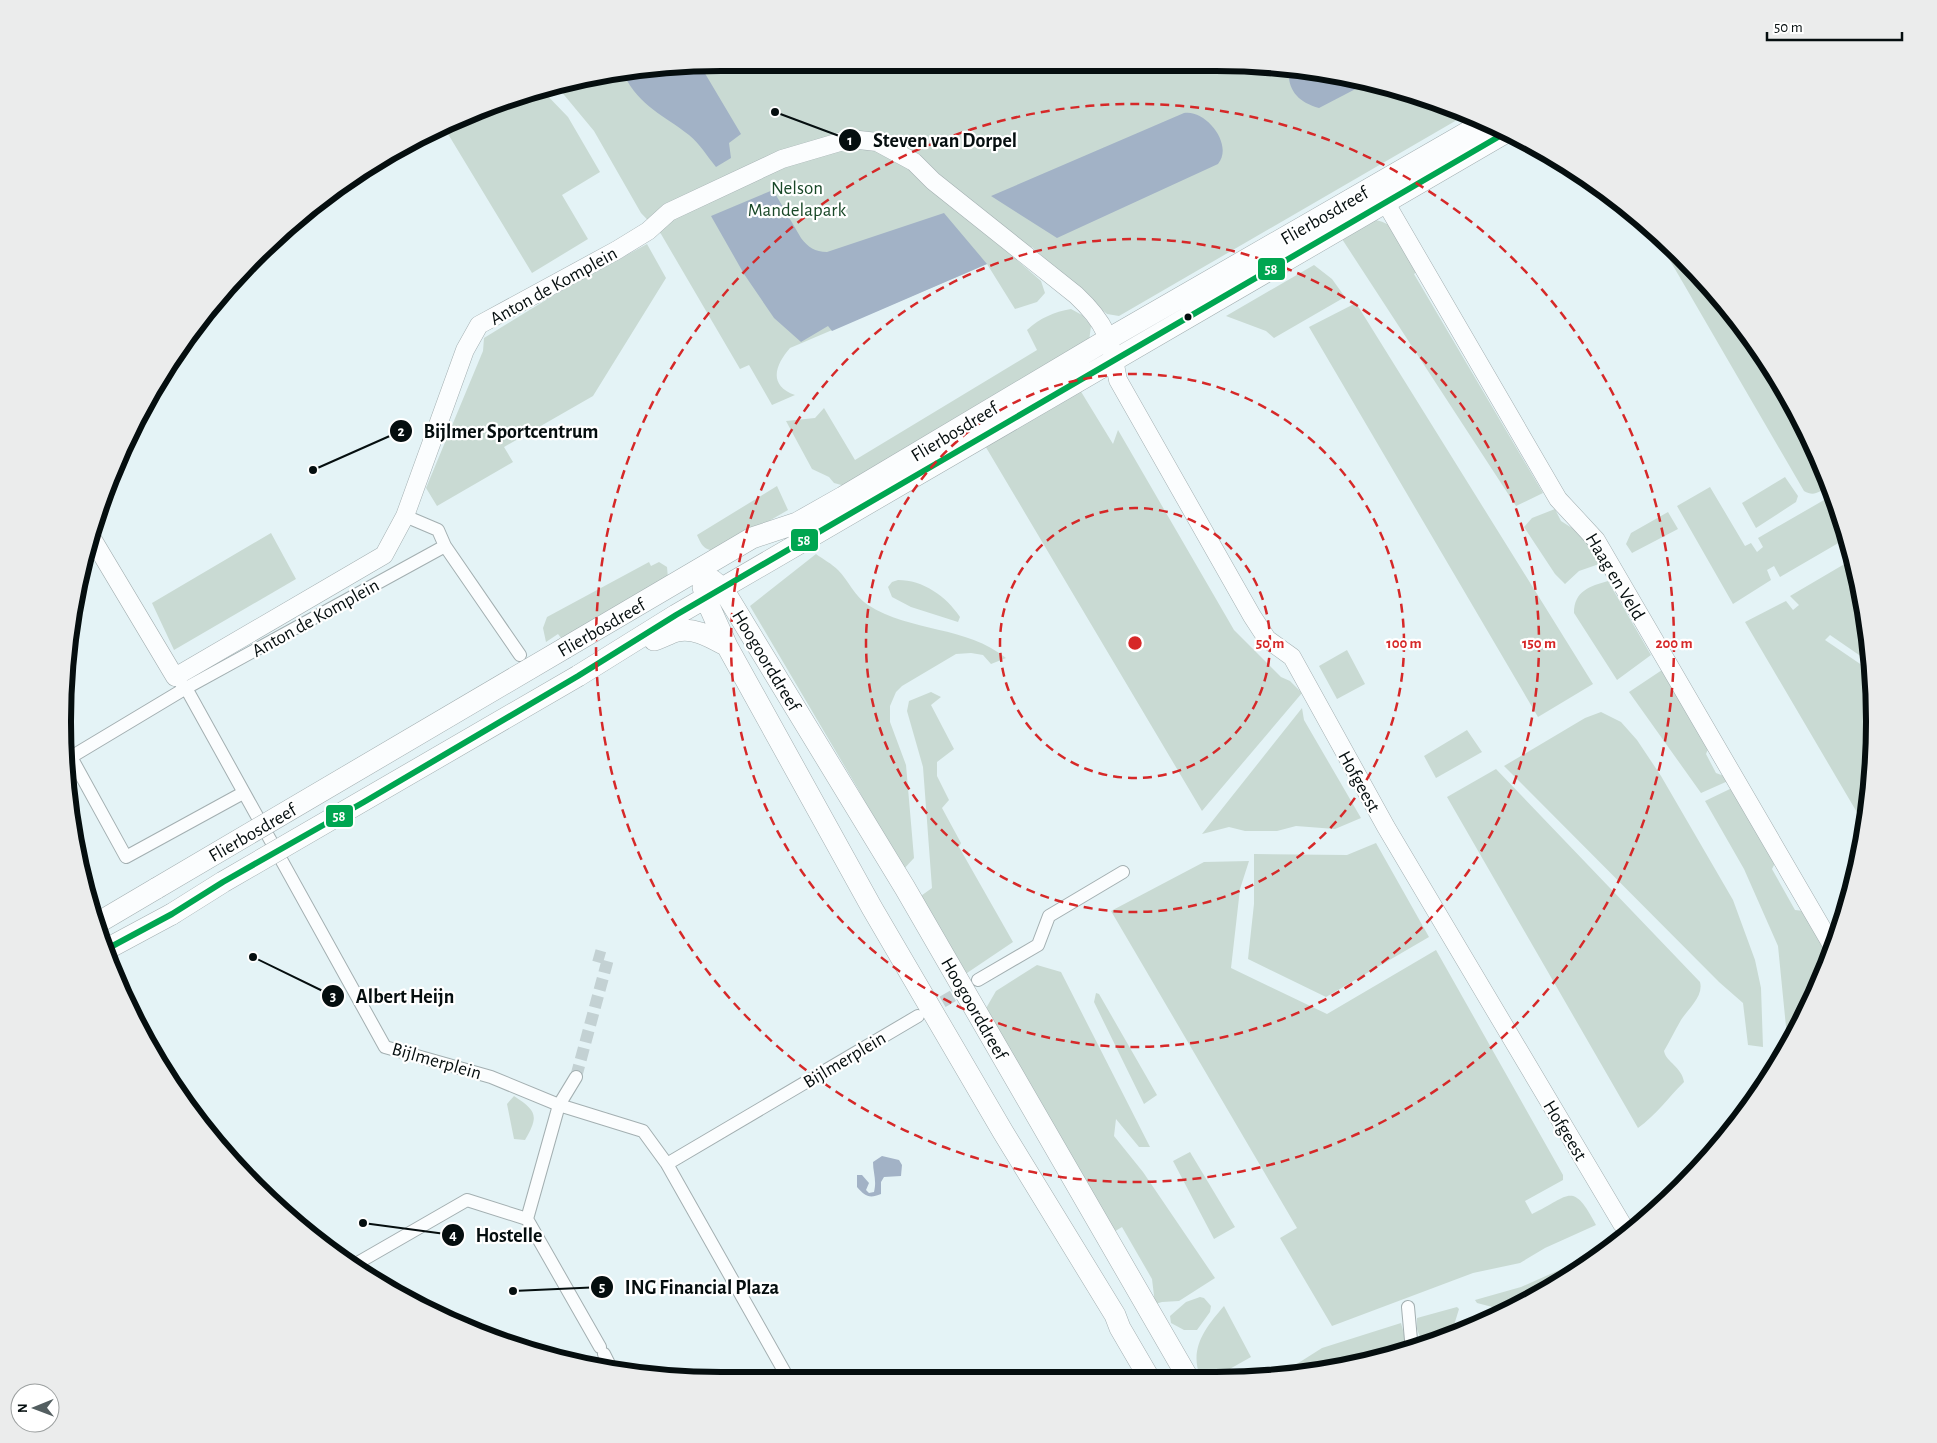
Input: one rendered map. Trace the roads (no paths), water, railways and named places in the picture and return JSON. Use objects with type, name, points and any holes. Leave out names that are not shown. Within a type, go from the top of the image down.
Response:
[{"type":"street","name":"Flierbosdreef","points":[[1380,194],[1478,127]]},
{"type":"street","name":"Flierbosdreef","points":[[112,946],[172,914],[223,882],[760,568],[803,531],[1114,361],[1302,239],[1348,212],[1380,194],[1499,136]]},
{"type":"street","name":"Anton de Komplein","points":[[73,756],[181,683],[384,555],[405,516],[465,350],[478,325],[617,250],[648,231],[669,212],[782,158],[850,139],[877,142],[914,162],[933,181],[1076,295],[1095,313],[1110,338]]},
{"type":"street","name":"Haag en Veld","points":[[1380,194],[1558,499],[1596,540],[1828,939]]},
{"type":"street","name":"Flierbosdreef","points":[[848,505],[1110,338],[1302,239]]},
{"type":"street","name":"Hofgeest","points":[[1110,338],[1118,380],[1252,616],[1267,640],[1292,657],[1386,827],[1622,1224]]},
{"type":"street","points":[[405,516],[438,530],[445,546],[520,655]]},
{"type":"street","name":"Flierbosdreef","points":[[103,920],[752,538],[803,531]]},
{"type":"street","points":[[96,544],[181,683],[243,793]]},
{"type":"street","name":"Anton de Komplein","points":[[181,683],[445,546]]},
{"type":"street","points":[[745,623],[745,606],[750,586],[760,568]]},
{"type":"street","name":"Hoogoorddreef","points":[[698,570],[714,594],[745,623],[906,888],[1186,1372]]},
{"type":"street","name":"Hoogoorddreef","points":[[714,594],[727,646],[872,908],[1003,1132],[1115,1315],[1120,1328],[1146,1372]]},
{"type":"street","points":[[631,644],[656,639],[677,631],[690,630],[705,634],[727,646]]},
{"type":"street","name":"Anton de Komplein","points":[[73,761],[104,826],[126,856],[243,793]]},
{"type":"street","name":"Bijlmerplein","points":[[243,793],[385,1047],[491,1077],[559,1105],[643,1131],[667,1164],[785,1372]]},
{"type":"street","points":[[978,980],[1038,945],[1049,916],[1124,872]]},
{"type":"street","name":"Bijlmerplein","points":[[667,1164],[918,1016]]},
{"type":"street","points":[[526,1219],[559,1105],[576,1077]]},
{"type":"street","points":[[360,1262],[466,1200],[526,1219],[608,1361]]},
{"type":"street","points":[[1408,1307],[1412,1341]]},
{"type":"water","points":[[704,72],[741,134],[729,143],[731,158],[716,167],[693,139],[653,110],[630,86],[626,79]]},
{"type":"water","points":[[1289,76],[1358,88],[1319,108],[1305,102],[1295,94]]},
{"type":"water","points":[[1184,113],[1192,113],[1201,117],[1209,122],[1215,130],[1223,147],[1222,156],[1218,164],[1057,238],[991,196]]},
{"type":"water","points":[[773,190],[801,238],[815,250],[827,252],[944,213],[987,264],[832,331],[828,326],[801,342],[774,318],[744,274],[711,216]]},
{"type":"water","points":[[882,1156],[899,1160],[902,1165],[901,1176],[884,1177],[881,1182],[881,1194],[868,1196],[857,1187],[857,1175],[862,1175],[869,1183],[866,1190],[869,1193],[874,1192],[873,1162]]},
{"type":"tunnel","points":[[576,1077],[608,959],[594,955]]},
{"type":"tunnel","points":[[927,1011],[968,987]]},
{"type":"place","name":"Steven van Dorpel","points":[[775,112]]},
{"type":"place","name":"Bijlmer Sportcentrum","points":[[313,470]]},
{"type":"place","name":"Albert Heijn","points":[[253,957]]},
{"type":"place","name":"Hostelle","points":[[363,1223]]},
{"type":"place","name":"ING Financial Plaza","points":[[513,1291]]},
{"type":"park label","name":"Nelson Mandelapark","points":[[797,198]]}]
